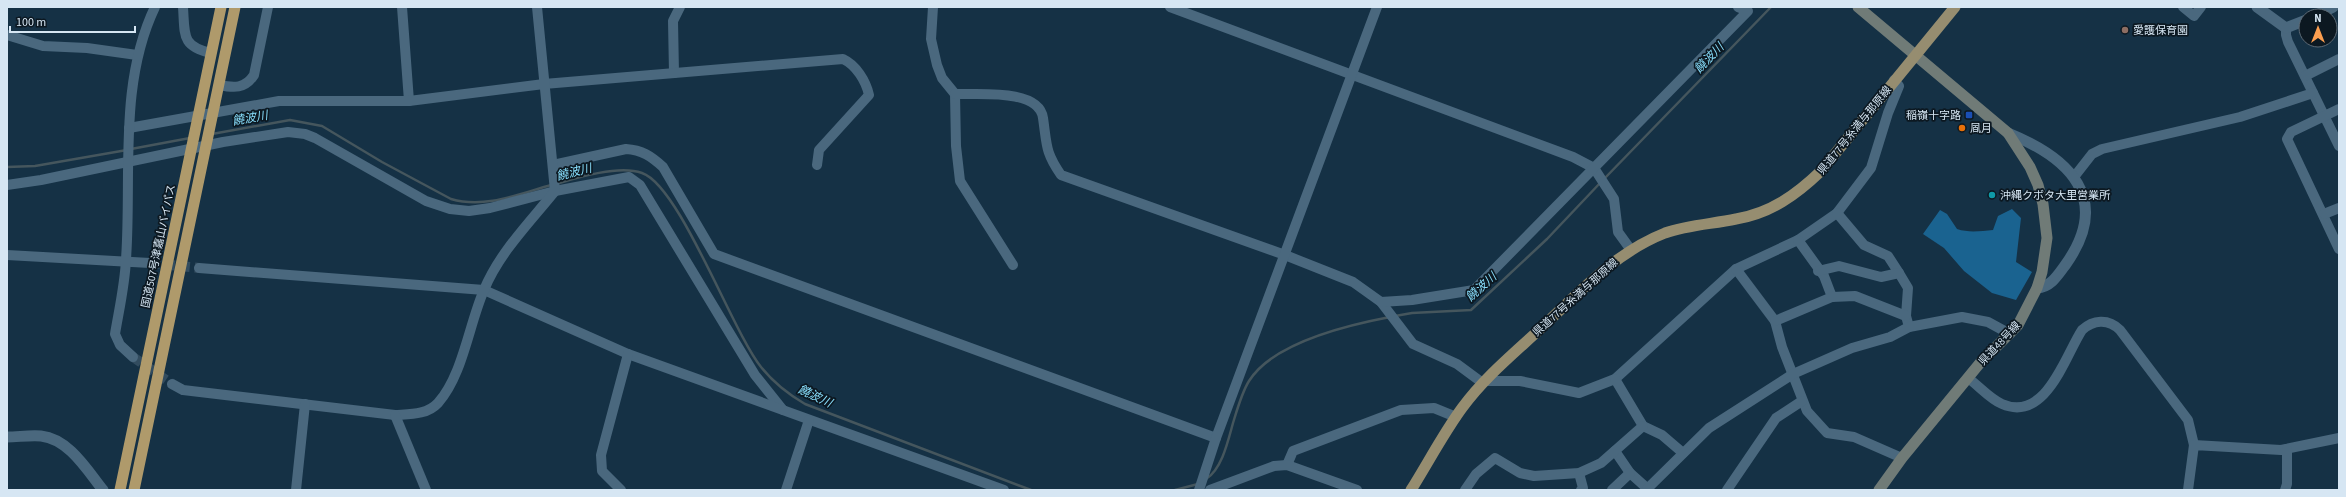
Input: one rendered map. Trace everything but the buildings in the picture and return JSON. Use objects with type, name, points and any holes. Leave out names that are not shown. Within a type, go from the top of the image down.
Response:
[{"type":"highway","name":"国道507号津嘉山バイパス","points":[[120,490],[221,7]]},
{"type":"highway","points":[[134,490],[235,7]]},
{"type":"main road","name":"県道48号線","points":[[1858,7],[2008,133],[2030,167],[2043,204],[2047,238],[2042,272],[2037,288],[2018,325],[1980,363],[1902,458],[1879,490]]},
{"type":"main road","name":"県道77号糸満与那原線","points":[[1411,490],[1456,417],[1484,381],[1600,273],[1631,250],[1666,233],[1707,223],[1750,216],[1785,202],[1821,171],[1915,54],[1955,7]]},
{"type":"street","points":[[133,357],[120,345],[115,334],[126,260],[129,128],[136,55],[144,31],[155,7]]},
{"type":"street","points":[[183,7],[184,35],[189,45],[196,50],[211,54]]},
{"type":"street","points":[[219,85],[236,88],[249,82],[254,75],[268,7]]},
{"type":"street","points":[[402,7],[409,101]]},
{"type":"street","points":[[172,384],[183,390],[395,415],[418,414],[428,411],[438,403],[454,378],[484,290],[500,260],[555,191],[537,7]]},
{"type":"street","points":[[674,73],[673,22],[680,7]]},
{"type":"street","points":[[933,7],[931,39],[937,65],[942,78],[955,94],[956,146],[960,181],[1013,265]]},
{"type":"street","points":[[1170,7],[1352,73],[1573,157],[1594,168],[1614,199],[1618,232],[1631,250]]},
{"type":"street","points":[[1199,490],[1216,438],[1377,7]]},
{"type":"street","points":[[1381,302],[1412,300],[1474,290],[1748,11],[1738,7]]},
{"type":"street","points":[[2183,7],[2194,16],[2201,7]]},
{"type":"street","points":[[2257,7],[2286,28],[2288,42],[2339,146]]},
{"type":"street","points":[[2286,28],[2298,23]]},
{"type":"street","points":[[7,35],[43,46],[87,48],[136,55]]},
{"type":"street","points":[[129,128],[279,101],[409,101],[544,84],[843,59],[849,62],[866,84],[869,95],[819,150],[817,165]]},
{"type":"street","points":[[2305,76],[2339,59]]},
{"type":"street","points":[[955,94],[1014,95],[1032,102],[1040,109],[1043,116],[1045,141],[1050,158],[1061,175],[1285,255],[1353,282],[1381,302],[1413,344],[1457,364],[1480,381],[1520,381],[1579,393],[1615,379],[1736,269],[1798,240],[1837,213],[1871,168],[1888,113],[1899,86],[1894,80]]},
{"type":"street","points":[[2074,177],[2092,154],[2102,149],[2247,115],[2313,93]]},
{"type":"street","points":[[2339,109],[2291,132],[2287,139],[2324,214],[2339,249]]},
{"type":"street","points":[[7,185],[41,180],[230,141],[288,132],[305,134],[426,201],[450,210],[469,211],[490,208],[555,191],[629,177],[636,181],[755,375],[783,410]]},
{"type":"street","points":[[2008,133],[2027,141],[2044,152],[2074,177],[2085,205],[2086,215],[2082,236],[2066,263],[2051,283],[2043,288],[2037,288]]},
{"type":"street","points":[[553,165],[626,149],[638,150],[652,156],[663,167],[714,254],[1216,438]]},
{"type":"street","points":[[2324,214],[2339,208]]},
{"type":"street","points":[[1837,213],[1864,245],[1888,256],[1899,272],[1908,288],[1906,316],[1909,327]]},
{"type":"street","points":[[1798,240],[1818,271],[1824,276],[1832,297]]},
{"type":"street","points":[[7,255],[150,262]]},
{"type":"street","points":[[1818,271],[1839,266],[1881,277],[1899,272]]},
{"type":"street","points":[[199,268],[484,290],[628,354],[991,488],[1004,490]]},
{"type":"street","points":[[1736,269],[1775,321],[1802,401],[1807,411],[1827,433],[1858,439],[1902,458]]},
{"type":"street","points":[[1775,321],[1832,297],[1855,296],[1906,316]]},
{"type":"street","points":[[1615,451],[1630,473],[1647,490],[1709,428],[1793,374],[1852,348],[1890,337],[1909,327],[1962,317],[1992,323],[2010,334]]},
{"type":"street","points":[[1968,378],[2003,404],[2017,407],[2031,404],[2047,392],[2082,330],[2091,323],[2105,322],[2120,330],[2183,413],[2192,432],[2194,445],[2188,490]]},
{"type":"street","points":[[621,490],[602,471],[601,455],[628,354]]},
{"type":"street","points":[[1615,379],[1643,426],[1662,435],[1683,453]]},
{"type":"street","points":[[1727,490],[1776,418],[1802,401]]},
{"type":"street","points":[[296,490],[305,404]]},
{"type":"street","points":[[1287,465],[1293,451],[1401,410],[1434,408],[1456,417]]},
{"type":"street","points":[[395,415],[426,490]]},
{"type":"street","points":[[786,490],[809,420]]},
{"type":"street","points":[[1465,490],[1476,474],[1494,458],[1520,473],[1534,476],[1579,473],[1601,463],[1643,426]]},
{"type":"street","points":[[7,437],[42,436],[58,441],[71,451],[103,490]]},
{"type":"street","points":[[2194,445],[2287,449],[2339,438]]},
{"type":"street","points":[[2285,490],[2287,449]]},
{"type":"street","points":[[1210,490],[1274,466],[1287,465],[1357,490]]},
{"type":"street","points":[[1579,473],[1583,489]]},
{"type":"street","points":[[1612,490],[1630,473]]},
{"type":"shaded area","points":[[2012,209],[2021,218],[2016,262],[2032,272],[2016,300],[1992,293],[1964,271],[1944,248],[1923,234],[1940,210],[1947,214],[1957,229],[1975,231],[1993,230],[1998,216]]},
{"type":"waterway","name":"饒波川","points":[[1604,179],[1771,7]]},
{"type":"waterway","name":"饒波川","points":[[212,134],[290,120],[322,126],[382,162],[451,199],[464,202],[502,199],[551,185]]},
{"type":"waterway","name":"饒波川","points":[[131,149],[190,138]]},
{"type":"waterway","name":"饒波川","points":[[7,167],[35,166],[127,150]]},
{"type":"waterway","name":"饒波川","points":[[556,184],[587,175],[611,171],[622,170],[642,173],[657,184],[673,204],[705,261],[749,349],[761,367],[781,387],[805,404],[1031,490]]},
{"type":"waterway","name":"饒波川","points":[[1395,316],[1412,313],[1471,310],[1547,239],[1601,182]]},
{"type":"waterway","name":"饒波川","points":[[1206,479],[1216,469],[1224,454],[1244,390],[1249,381],[1260,368],[1275,356],[1293,346],[1313,338],[1354,325],[1390,317]]},
{"type":"waterway","name":"饒波川","points":[[1175,490],[1198,484]]},
{"type":"tunnel","points":[[150,263],[199,268]]},
{"type":"tunnel","points":[[133,357],[172,384]]},
{"type":"place","name":"愛護保育園","points":[[2125,30]]},
{"type":"place","name":"稲嶺十字路","points":[[1969,115]]},
{"type":"place","name":"凮月","points":[[1962,128]]},
{"type":"place","name":"沖縄クボタ大里営業所","points":[[1992,195]]}]
